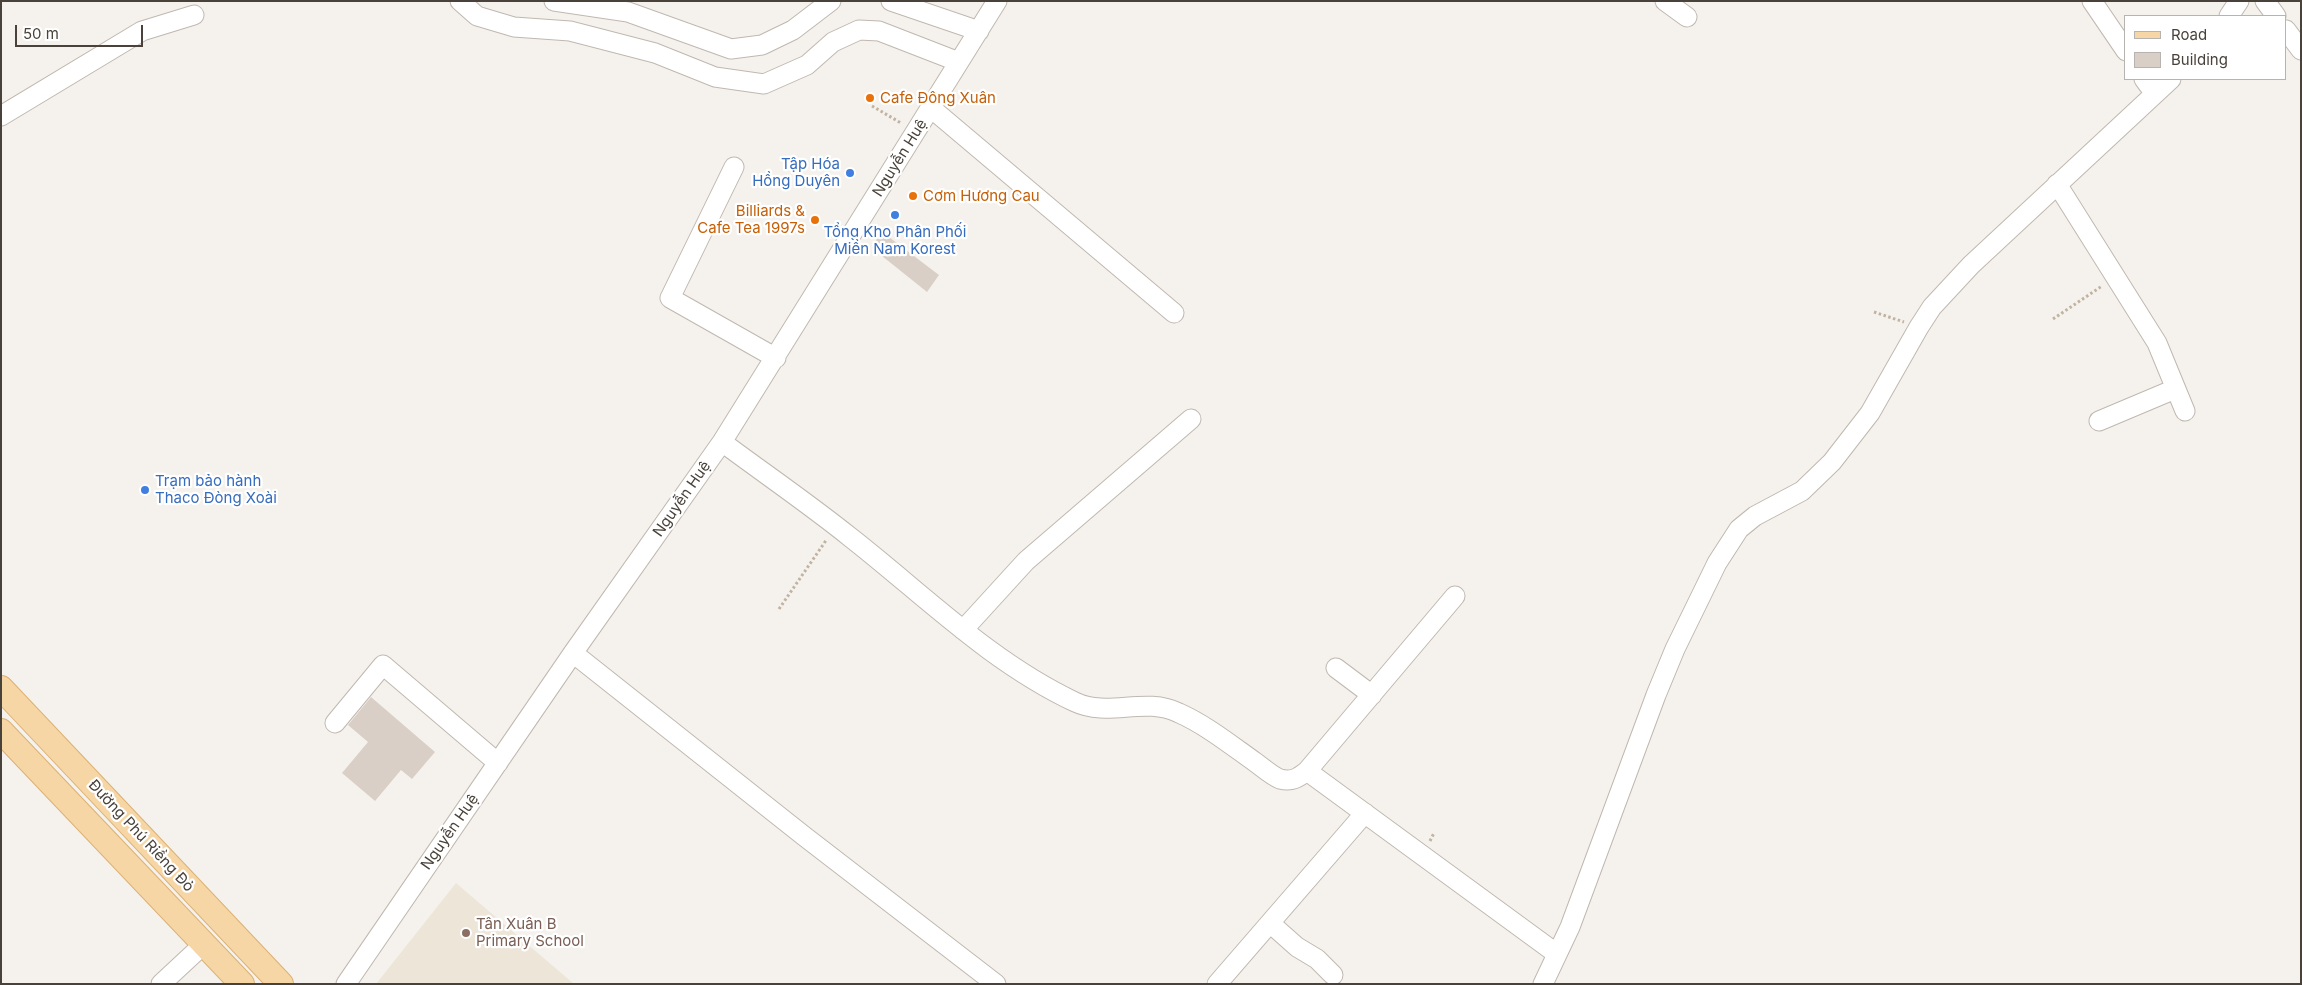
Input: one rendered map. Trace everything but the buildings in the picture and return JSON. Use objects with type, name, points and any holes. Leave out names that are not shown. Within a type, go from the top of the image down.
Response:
[{"type":"main road","name":"Đường Phú Riềng Đỏ","points":[[1,688],[281,984]]},
{"type":"main road","name":"Đường Phú Riềng Đỏ","points":[[1,731],[242,984]]},
{"type":"main road","points":[[73,806],[95,787]]},
{"type":"street","points":[[460,1],[478,16],[514,27],[570,31],[655,53],[715,77],[764,84],[807,65],[833,42],[859,30],[879,30],[959,62]]},
{"type":"street","points":[[554,1],[628,12],[731,49],[762,45],[770,42],[793,30],[831,1]]},
{"type":"street","points":[[891,1],[979,31]]},
{"type":"street","name":"Nguyễn Huệ","points":[[346,984],[573,653],[722,442],[997,1]]},
{"type":"street","points":[[1665,1],[1686,17]]},
{"type":"street","points":[[2092,1],[2124,48]]},
{"type":"street","points":[[2230,15],[2239,1]]},
{"type":"street","points":[[2265,1],[2275,15]]},
{"type":"street","points":[[1,116],[142,31],[194,15]]},
{"type":"street","points":[[2287,31],[2301,50]]},
{"type":"street","points":[[1543,984],[1570,927],[1675,649],[1717,563],[1739,529],[1755,516],[1802,491],[1832,462],[1870,413],[1932,307],[1970,265],[2058,184],[2150,86],[2167,80]]},
{"type":"street","points":[[931,108],[1174,313]]},
{"type":"street","points":[[734,167],[670,298],[776,358]]},
{"type":"street","points":[[2058,184],[2157,343],[2184,411]]},
{"type":"street","points":[[2099,421],[2175,388]]},
{"type":"street","points":[[963,630],[1026,561],[1191,418]]},
{"type":"street","points":[[722,442],[835,526],[963,630],[1011,665],[1077,703],[1113,709],[1135,705],[1158,706],[1178,712],[1217,735],[1278,778],[1294,780],[1308,771],[1455,596]]},
{"type":"street","points":[[573,653],[804,836],[996,984]]},
{"type":"street","points":[[334,723],[382,665],[498,762]]},
{"type":"street","points":[[1336,668],[1372,695]]},
{"type":"street","points":[[1308,771],[1557,954]]},
{"type":"street","points":[[1217,984],[1365,814]]},
{"type":"street","points":[[1270,923],[1297,947],[1317,959],[1333,975]]},
{"type":"street","points":[[161,984],[205,943]]},
{"type":"path","points":[[872,106],[916,132]]},
{"type":"path","points":[[2053,319],[2116,277]]},
{"type":"path","points":[[1874,312],[1919,327]]},
{"type":"path","points":[[780,609],[835,526]]},
{"type":"shaded area","name":"Tân Xuân B Primary School","points":[[456,883],[574,984],[376,984]]},
{"type":"place","name":"Cafe Đông Xuân","points":[[870,98]]},
{"type":"place","name":"Tập Hóa Hồng Duyên","points":[[850,173]]},
{"type":"place","name":"Cơm Hương Cau","points":[[913,196]]},
{"type":"place","name":"Tổng Kho Phân Phối Miền Nam Korest","points":[[895,215]]},
{"type":"place","name":"Billiards & Cafe Tea 1997s","points":[[815,220]]},
{"type":"place","name":"Trạm bảo hành Thaco Đòng Xoài","points":[[145,490]]},
{"type":"place","name":"Tân Xuân B Primary School","points":[[466,933]]}]
